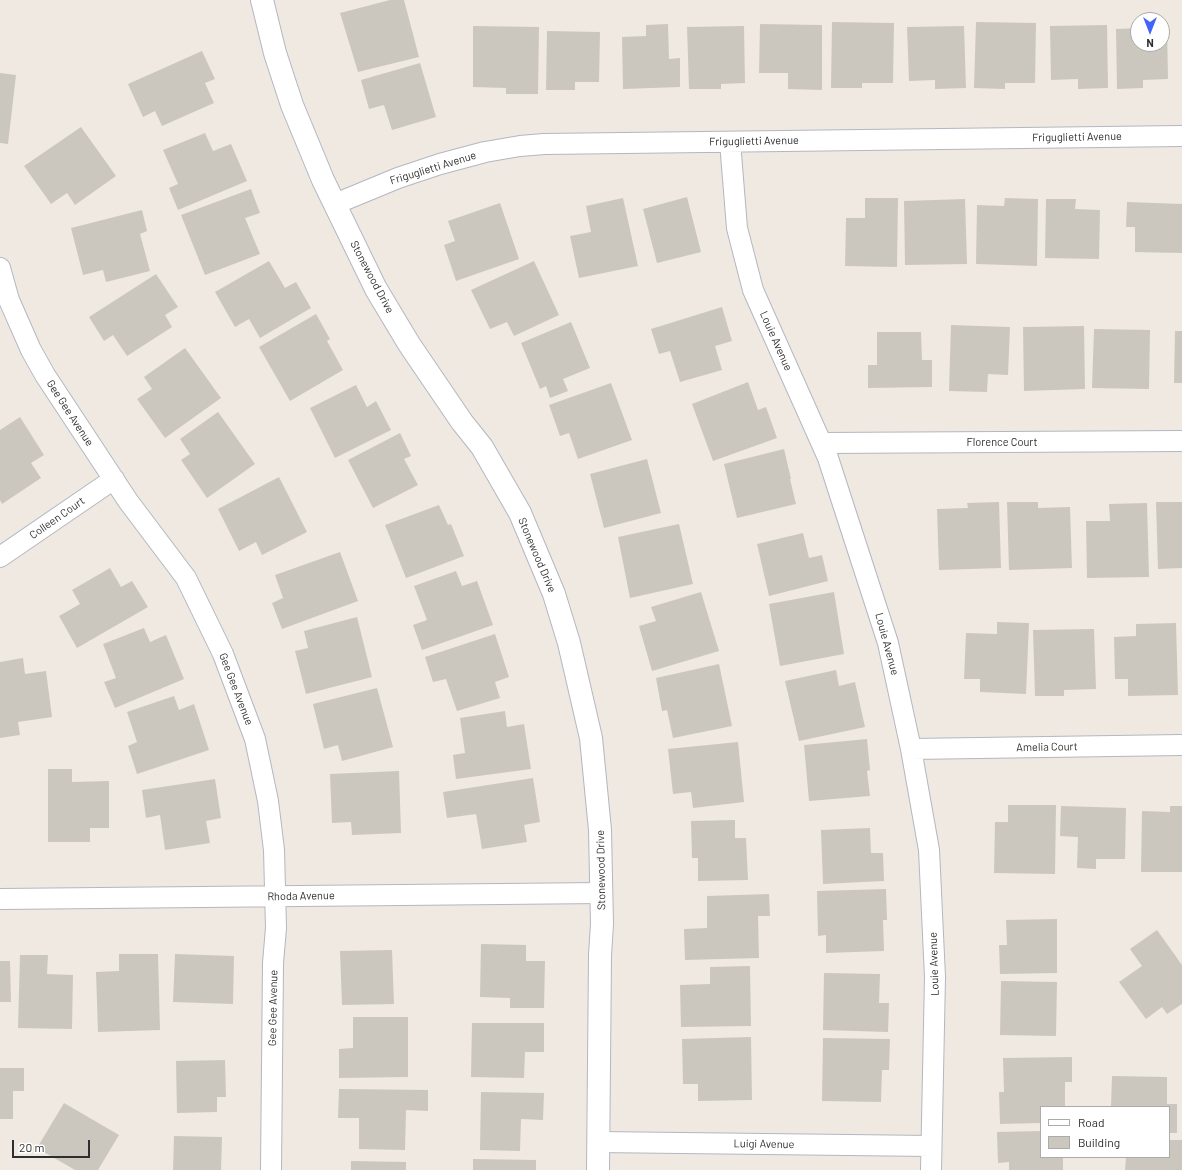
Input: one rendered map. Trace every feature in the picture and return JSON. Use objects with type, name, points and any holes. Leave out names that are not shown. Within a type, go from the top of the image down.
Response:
[{"type":"street","name":"Stonewood Drive","points":[[262,0],[275,53],[292,104],[323,180],[376,289],[409,344],[462,422],[482,447],[520,513],[554,594],[569,643],[590,738],[600,830],[602,924],[600,955],[598,1170]]},
{"type":"street","name":"Friguglietti Avenue","points":[[335,204],[398,178],[440,164],[485,152],[520,146],[544,144],[1182,136]]},
{"type":"street","name":"Louie Avenue","points":[[730,142],[737,228],[753,290],[828,458],[888,643],[912,748],[929,850],[934,954],[935,977],[931,1170]]},
{"type":"street","name":"Gee Gee Avenue","points":[[0,268],[9,300],[31,350],[45,375],[128,501],[186,578],[222,654],[255,739],[268,801],[274,850],[276,897],[276,928],[273,963],[271,1170]]},
{"type":"street","name":"Florence Court","points":[[822,443],[1182,441]]},
{"type":"street","name":"Colleen Court","points":[[0,557],[114,479]]},
{"type":"street","name":"Amelia Court","points":[[912,748],[1182,745]]},
{"type":"street","name":"Rhoda Avenue","points":[[0,899],[602,893]]},
{"type":"street","name":"Luigi Avenue","points":[[598,1142],[931,1146]]},
{"type":"building","points":[[390,0],[404,0],[419,57],[358,72],[340,13]]},
{"type":"building","points":[[832,22],[894,23],[893,83],[862,83],[862,88],[831,88]]},
{"type":"building","points":[[976,22],[1036,23],[1035,83],[1005,83],[1005,89],[974,88]]},
{"type":"building","points":[[668,24],[669,59],[680,58],[680,87],[623,89],[622,37],[646,36],[646,25]]},
{"type":"building","points":[[760,24],[822,25],[822,90],[788,89],[788,73],[759,73]]},
{"type":"building","points":[[1107,25],[1108,88],[1078,89],[1078,79],[1051,80],[1050,26]]},
{"type":"building","points":[[473,26],[539,27],[538,94],[506,94],[506,88],[473,87]]},
{"type":"building","points":[[744,26],[745,83],[721,84],[721,89],[689,89],[687,27]]},
{"type":"building","points":[[964,26],[966,88],[935,89],[935,80],[909,81],[907,27]]},
{"type":"building","points":[[1130,28],[1130,52],[1167,52],[1168,79],[1143,80],[1143,88],[1117,89],[1116,29]]},
{"type":"building","points":[[547,31],[600,32],[599,82],[575,82],[575,90],[546,90]]},
{"type":"building","points":[[202,51],[215,79],[205,83],[214,103],[162,126],[155,111],[143,117],[128,84]]},
{"type":"building","points":[[420,63],[436,117],[392,130],[384,105],[369,109],[361,80]]},
{"type":"building","points":[[0,73],[16,75],[8,144],[0,143]]},
{"type":"building","points":[[81,127],[116,176],[75,205],[67,193],[51,204],[24,166]]},
{"type":"building","points":[[205,133],[213,151],[231,144],[247,181],[178,210],[169,188],[178,184],[163,150]]},
{"type":"building","points":[[251,189],[260,213],[245,218],[260,254],[205,275],[181,215]]},
{"type":"building","points":[[687,197],[701,252],[657,263],[643,209]]},
{"type":"building","points":[[623,198],[638,266],[579,278],[570,236],[591,232],[586,206]]},
{"type":"building","points":[[865,198],[898,198],[897,267],[845,266],[846,218],[865,218]]},
{"type":"building","points":[[1005,198],[1038,199],[1037,266],[976,264],[977,205],[1004,206]]},
{"type":"building","points":[[965,199],[967,264],[905,265],[904,201]]},
{"type":"building","points":[[1046,199],[1076,199],[1075,209],[1100,210],[1099,259],[1045,258]]},
{"type":"building","points":[[1127,202],[1182,204],[1182,253],[1135,252],[1135,227],[1126,227]]},
{"type":"building","points":[[500,203],[519,259],[456,281],[444,245],[455,241],[448,221]]},
{"type":"building","points":[[142,210],[147,231],[140,234],[150,271],[106,282],[103,270],[83,275],[71,228]]},
{"type":"building","points":[[269,261],[285,288],[296,282],[311,308],[260,338],[249,319],[235,327],[215,292]]},
{"type":"building","points":[[534,261],[559,315],[514,336],[507,322],[490,329],[471,290]]},
{"type":"building","points":[[156,274],[178,307],[165,315],[172,327],[127,356],[113,335],[104,341],[89,317]]},
{"type":"building","points":[[722,307],[732,341],[715,346],[722,370],[680,382],[670,351],[659,354],[651,329]]},
{"type":"building","points":[[316,314],[330,339],[327,341],[343,370],[290,401],[259,347]]},
{"type":"building","points":[[571,322],[590,368],[563,379],[568,391],[550,398],[546,386],[540,389],[521,343]]},
{"type":"building","points":[[951,325],[1010,327],[1008,375],[988,374],[987,392],[949,391]]},
{"type":"building","points":[[1084,326],[1085,389],[1024,391],[1023,327]]},
{"type":"building","points":[[1094,329],[1150,330],[1149,389],[1092,388]]},
{"type":"building","points":[[1175,331],[1182,331],[1182,383],[1174,383]]},
{"type":"building","points":[[877,332],[921,332],[922,360],[932,360],[932,387],[868,388],[868,365],[877,365]]},
{"type":"building","points":[[185,348],[221,398],[165,438],[137,399],[152,389],[144,377]]},
{"type":"building","points":[[748,382],[758,410],[766,407],[777,438],[713,461],[692,404]]},
{"type":"building","points":[[611,383],[632,440],[578,459],[569,433],[560,436],[549,405]]},
{"type":"building","points":[[356,385],[367,407],[376,401],[391,430],[335,458],[310,408]]},
{"type":"building","points":[[218,412],[255,464],[207,498],[181,460],[190,454],[180,439]]},
{"type":"building","points":[[20,417],[44,455],[31,463],[41,478],[2,504],[0,500],[0,430]]},
{"type":"building","points":[[400,433],[411,456],[404,459],[418,485],[373,508],[348,460]]},
{"type":"building","points":[[784,449],[796,504],[737,518],[724,464]]},
{"type":"building","points":[[647,459],[661,513],[604,528],[590,474]]},
{"type":"building","points":[[279,477],[307,532],[262,555],[256,542],[239,551],[218,509]]},
{"type":"building","points":[[999,502],[1001,568],[939,570],[937,509],[968,508],[967,503]]},
{"type":"building","points":[[1007,502],[1038,502],[1038,508],[1070,507],[1072,568],[1009,570]]},
{"type":"building","points":[[1156,502],[1182,502],[1182,568],[1158,569]]},
{"type":"building","points":[[1147,503],[1149,577],[1087,578],[1086,521],[1110,521],[1109,504]]},
{"type":"building","points":[[439,505],[448,525],[451,524],[464,556],[406,578],[385,525]]},
{"type":"building","points":[[679,524],[693,584],[630,598],[618,537]]},
{"type":"building","points":[[803,533],[809,558],[822,555],[828,581],[769,596],[757,544]]},
{"type":"building","points":[[340,552],[358,601],[282,629],[272,603],[283,598],[275,575]]},
{"type":"building","points":[[110,568],[121,587],[132,581],[148,607],[77,648],[59,616],[80,604],[72,590]]},
{"type":"building","points":[[456,571],[462,586],[477,581],[493,625],[422,650],[413,625],[427,620],[414,586]]},
{"type":"building","points":[[701,592],[719,651],[652,671],[639,626],[656,621],[651,607]]},
{"type":"building","points":[[834,592],[844,654],[780,666],[769,604]]},
{"type":"building","points":[[357,617],[372,677],[306,694],[295,651],[308,648],[304,631]]},
{"type":"building","points":[[997,622],[1029,623],[1026,694],[980,692],[980,679],[964,679],[966,633],[997,634]]},
{"type":"building","points":[[1176,623],[1178,695],[1128,696],[1128,679],[1115,679],[1114,637],[1136,636],[1136,624]]},
{"type":"building","points":[[144,628],[150,642],[166,635],[184,679],[115,708],[104,682],[116,678],[103,644]]},
{"type":"building","points":[[1094,629],[1096,689],[1064,690],[1064,696],[1035,696],[1033,630]]},
{"type":"building","points":[[495,634],[509,677],[495,682],[500,698],[457,711],[446,679],[433,682],[425,657]]},
{"type":"building","points":[[23,658],[25,674],[46,671],[52,717],[18,722],[20,735],[0,738],[0,662]]},
{"type":"building","points":[[719,664],[732,726],[673,738],[667,710],[662,711],[656,678]]},
{"type":"building","points":[[836,670],[839,686],[855,682],[865,727],[799,741],[785,681]]},
{"type":"building","points":[[377,688],[393,747],[342,761],[338,745],[324,749],[313,704]]},
{"type":"building","points":[[174,696],[179,710],[194,704],[209,750],[137,774],[128,746],[137,742],[127,712]]},
{"type":"building","points":[[505,711],[507,727],[524,724],[531,769],[456,779],[453,755],[465,753],[460,718]]},
{"type":"building","points":[[867,739],[870,770],[867,771],[870,796],[809,801],[804,745]]},
{"type":"building","points":[[738,742],[744,802],[693,808],[691,792],[673,794],[668,749]]},
{"type":"building","points":[[48,769],[72,769],[72,782],[109,781],[109,828],[90,828],[90,842],[48,842]]},
{"type":"building","points":[[399,771],[401,833],[352,835],[351,822],[332,823],[330,774]]},
{"type":"building","points":[[533,778],[540,822],[524,825],[527,842],[482,849],[476,814],[447,818],[443,792]]},
{"type":"building","points":[[215,779],[221,818],[206,821],[210,843],[165,850],[160,815],[146,818],[142,790]]},
{"type":"building","points":[[1008,805],[1056,805],[1055,874],[994,873],[995,822],[1008,822]]},
{"type":"building","points":[[1061,806],[1126,808],[1125,859],[1096,859],[1096,869],[1077,868],[1078,837],[1060,836]]},
{"type":"building","points":[[1170,806],[1182,806],[1182,872],[1141,872],[1142,811],[1170,812]]},
{"type":"building","points":[[735,820],[735,838],[746,838],[748,880],[698,881],[698,858],[692,858],[691,821]]},
{"type":"building","points":[[870,828],[871,853],[883,853],[884,881],[823,884],[821,830]]},
{"type":"building","points":[[886,889],[887,920],[883,920],[884,951],[826,953],[826,935],[818,936],[817,891]]},
{"type":"building","points":[[769,894],[770,916],[758,916],[759,958],[685,960],[684,929],[707,928],[707,896]]},
{"type":"building","points":[[1057,919],[1057,973],[1000,974],[999,945],[1007,945],[1006,920]]},
{"type":"building","points":[[1157,930],[1182,965],[1182,1004],[1167,1014],[1162,1007],[1146,1019],[1119,982],[1142,966],[1130,949]]},
{"type":"building","points":[[481,944],[526,945],[526,961],[545,961],[544,1008],[510,1008],[510,998],[480,997]]},
{"type":"building","points":[[392,950],[394,1004],[342,1005],[340,951]]},
{"type":"building","points":[[119,954],[158,954],[160,1030],[98,1032],[96,972],[119,971]]},
{"type":"building","points":[[175,954],[234,956],[233,1004],[173,1002]]},
{"type":"building","points":[[20,955],[48,955],[47,974],[73,975],[72,1029],[18,1028]]},
{"type":"building","points":[[0,961],[10,961],[11,1002],[0,1002]]},
{"type":"building","points":[[750,966],[751,1026],[681,1027],[680,985],[710,984],[710,967]]},
{"type":"building","points":[[824,973],[880,974],[879,1003],[889,1003],[888,1032],[823,1030]]},
{"type":"building","points":[[1001,981],[1057,982],[1056,1036],[1000,1035]]},
{"type":"building","points":[[353,1017],[408,1017],[408,1077],[339,1078],[339,1049],[353,1048]]},
{"type":"building","points":[[472,1023],[544,1023],[544,1052],[525,1052],[524,1078],[471,1077]]},
{"type":"building","points":[[751,1037],[752,1100],[698,1101],[698,1084],[683,1084],[682,1039]]},
{"type":"building","points":[[823,1038],[890,1039],[889,1070],[882,1070],[881,1102],[822,1101]]},
{"type":"building","points":[[1072,1057],[1072,1082],[1065,1082],[1065,1106],[1040,1106],[1040,1123],[1000,1124],[999,1092],[1004,1092],[1003,1058]]},
{"type":"building","points":[[225,1060],[226,1097],[217,1097],[217,1112],[177,1113],[176,1061]]},
{"type":"building","points":[[0,1068],[24,1068],[24,1091],[13,1091],[13,1119],[0,1119]]},
{"type":"building","points":[[1112,1076],[1167,1077],[1167,1104],[1177,1104],[1177,1133],[1170,1133],[1170,1106],[1111,1106]]},
{"type":"building","points":[[339,1089],[428,1090],[428,1111],[406,1110],[405,1150],[359,1149],[359,1118],[338,1118]]},
{"type":"building","points":[[481,1092],[544,1093],[543,1120],[521,1119],[520,1151],[480,1150]]},
{"type":"building","points":[[64,1103],[119,1135],[98,1170],[75,1170],[37,1148]]},
{"type":"building","points":[[1040,1131],[1040,1158],[1063,1158],[1063,1170],[1009,1170],[1009,1162],[998,1163],[997,1132]]},
{"type":"building","points":[[174,1136],[222,1137],[221,1170],[173,1170]]},
{"type":"building","points":[[1170,1140],[1182,1140],[1182,1170],[1125,1170],[1126,1158],[1170,1158]]},
{"type":"building","points":[[473,1159],[536,1160],[536,1170],[473,1170]]},
{"type":"building","points":[[351,1161],[406,1162],[406,1170],[351,1170]]}]
